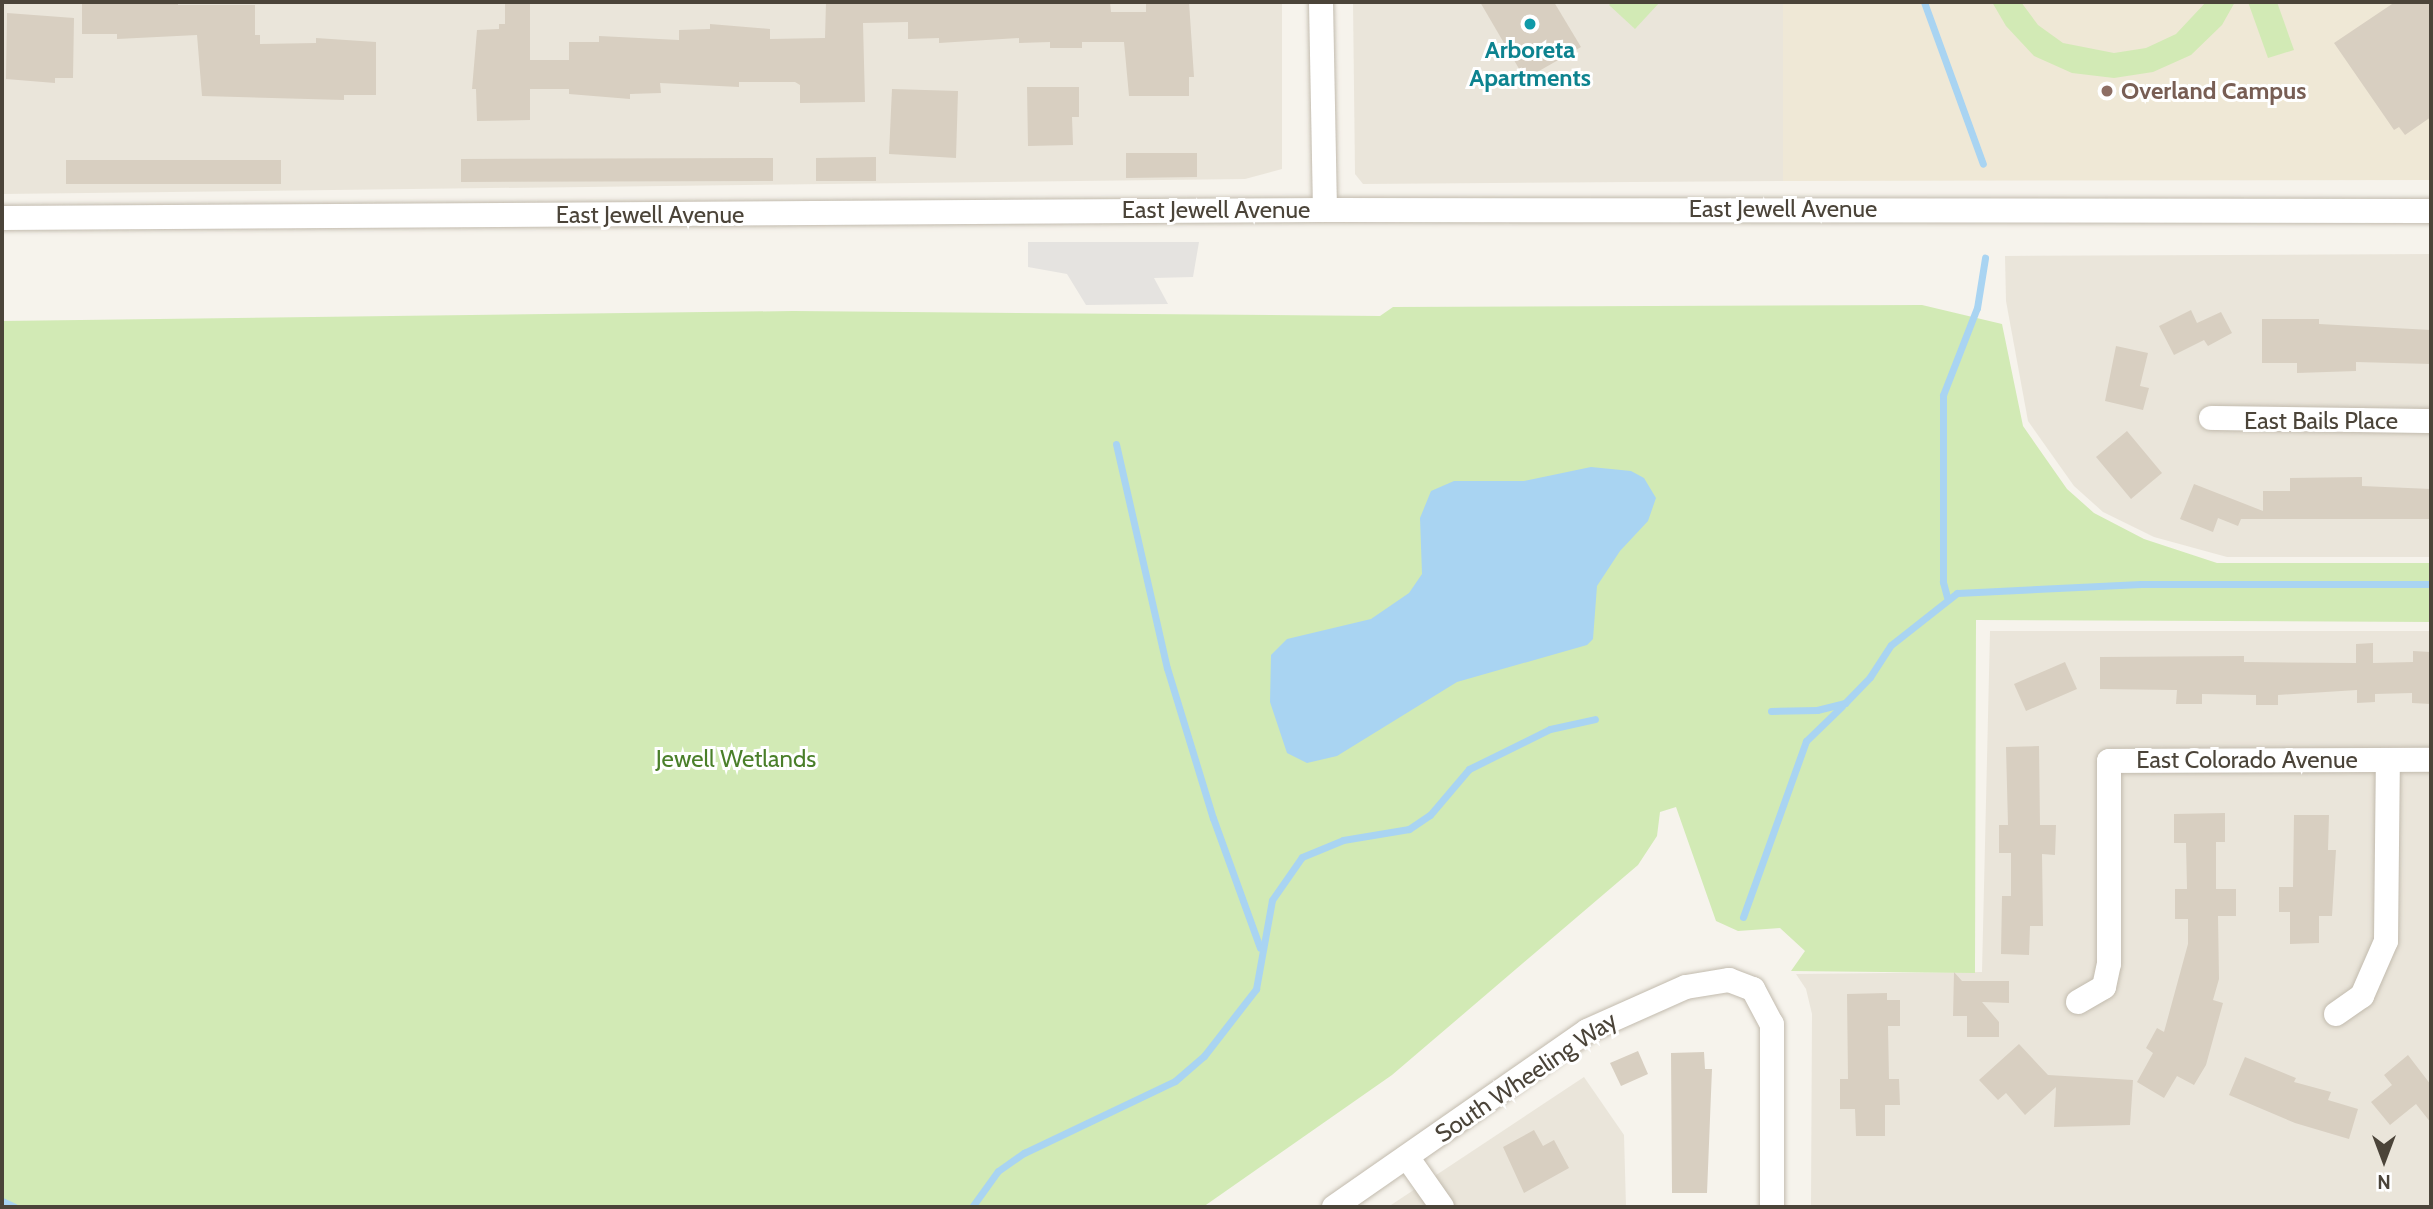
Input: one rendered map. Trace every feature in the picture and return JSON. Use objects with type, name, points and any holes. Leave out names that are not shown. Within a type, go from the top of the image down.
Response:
[{"type":"street","points":[[1321,2],[1325,210]]},
{"type":"street","name":"East Jewell Avenue","points":[[2,218],[1325,210],[2431,211]]},
{"type":"street","name":"East Bails Place","points":[[2211,418],[2431,421]]},
{"type":"street","points":[[2336,1014],[2362,996],[2386,941],[2388,760]]},
{"type":"street","name":"East Colorado Avenue","points":[[2078,1002],[2104,987],[2109,964],[2109,761],[2431,760]]},
{"type":"street","name":"South Wheeling Way","points":[[1334,1207],[1567,1043],[1649,1001],[1686,987],[1729,980],[1742,981],[1763,1001],[1773,1038],[1772,1207]]},
{"type":"street","name":"South Wheeling Way","points":[[1407,1157],[1442,1207]]},
{"type":"shaded area","points":[[1282,2],[1282,169],[1245,179],[2,194],[2,4]]},
{"type":"shaded area","name":"Arboreta Apartments","points":[[1353,2],[1783,2],[1783,181],[1363,184],[1355,174]]},
{"type":"shaded area","name":"Overland Campus","points":[[1783,2],[2431,2],[2431,180],[1783,181]]},
{"type":"shaded area","points":[[1028,242],[1199,242],[1193,277],[1154,278],[1168,304],[1086,305],[1067,274],[1028,267]]},
{"type":"shaded area","points":[[2431,254],[2431,557],[2227,557],[2154,537],[2103,512],[2074,486],[2028,421],[2006,301],[2005,256]]},
{"type":"shaded area","points":[[1990,631],[2431,631],[2431,1207],[1811,1207],[1812,1014],[1806,989],[1796,974],[1982,972]]},
{"type":"shaded area","points":[[1584,1077],[1624,1135],[1626,1207],[1388,1207]]},
{"type":"green space","points":[[1612,2],[1660,2],[1635,29],[1609,5]]},
{"type":"green space","points":[[1992,2],[2021,2],[2038,25],[2063,43],[2114,53],[2146,48],[2176,34],[2206,2],[2235,2],[2222,25],[2191,55],[2153,72],[2114,78],[2072,73],[2034,56],[2006,26]]},
{"type":"green space","points":[[2248,2],[2277,2],[2294,50],[2268,58]]},
{"type":"green space","name":"Jewell Wetlands","points":[[1922,305],[2002,324],[2023,426],[2067,489],[2094,513],[2144,539],[2217,563],[2431,563],[2431,622],[1976,620],[1975,973],[1791,971],[1805,951],[1780,928],[1738,931],[1716,921],[1676,807],[1660,812],[1657,836],[1638,865],[1392,1075],[1203,1207],[2,1207],[2,321],[793,311],[1380,316],[1393,307]]},
{"type":"water","points":[[1591,467],[1631,471],[1644,478],[1656,498],[1648,521],[1620,551],[1597,586],[1593,639],[1587,645],[1457,682],[1337,756],[1307,763],[1287,753],[1270,702],[1271,655],[1287,639],[1371,619],[1409,593],[1422,574],[1420,518],[1431,491],[1454,481],[1524,481]]},
{"type":"building","points":[[178,2],[178,5],[255,5],[255,35],[260,35],[260,44],[316,43],[316,38],[376,42],[376,95],[344,95],[344,100],[202,96],[197,35],[117,39],[117,34],[82,34],[82,3]]},
{"type":"building","points":[[505,2],[530,2],[530,60],[569,60],[569,42],[599,42],[599,36],[679,40],[679,30],[710,29],[710,24],[770,29],[770,39],[825,38],[826,2],[1110,2],[1111,12],[1146,12],[1146,2],[1189,2],[1194,77],[1189,77],[1189,96],[1129,96],[1124,42],[1082,42],[1082,48],[1050,48],[1050,42],[1019,43],[1019,38],[939,43],[939,38],[908,39],[908,22],[863,23],[865,102],[800,103],[800,85],[795,82],[739,82],[739,87],[660,83],[661,93],[630,94],[630,99],[569,94],[569,89],[530,89],[530,120],[477,121],[476,89],[472,89],[477,30],[499,29],[499,24],[505,24]]},
{"type":"building","name":"Arboreta Apartments","points":[[1480,2],[1554,2],[1581,47],[1525,79]]},
{"type":"building","points":[[2395,2],[2431,2],[2431,117],[2405,135],[2399,127],[2394,130],[2334,43]]},
{"type":"building","points":[[7,13],[74,18],[73,78],[55,78],[55,83],[6,79]]},
{"type":"building","points":[[1027,87],[1079,87],[1079,117],[1072,117],[1073,145],[1028,146]]},
{"type":"building","points":[[892,89],[958,91],[956,158],[889,154]]},
{"type":"building","points":[[1126,153],[1197,153],[1197,177],[1126,178]]},
{"type":"building","points":[[876,157],[876,181],[816,181],[816,158]]},
{"type":"building","points":[[773,158],[773,181],[461,182],[461,159]]},
{"type":"building","points":[[66,160],[281,160],[281,184],[66,184]]},
{"type":"building","points":[[2191,310],[2197,323],[2221,312],[2232,333],[2208,346],[2204,340],[2174,355],[2159,326]]},
{"type":"building","points":[[2262,319],[2319,319],[2319,324],[2431,330],[2431,364],[2356,362],[2356,371],[2297,373],[2297,363],[2262,363]]},
{"type":"building","points":[[2116,346],[2148,353],[2140,386],[2149,388],[2143,410],[2105,401]]},
{"type":"building","points":[[2127,431],[2162,473],[2131,499],[2096,457]]},
{"type":"building","points":[[2362,477],[2362,486],[2431,489],[2431,519],[2241,519],[2238,526],[2218,518],[2213,532],[2180,519],[2194,484],[2263,511],[2263,491],[2290,491],[2290,478]]},
{"type":"building","points":[[2373,643],[2373,663],[2413,662],[2413,651],[2431,652],[2431,704],[2412,703],[2412,693],[2375,694],[2375,702],[2357,703],[2357,690],[2278,695],[2278,705],[2256,705],[2256,695],[2202,694],[2202,704],[2176,704],[2177,690],[2100,689],[2100,657],[2244,656],[2244,662],[2356,663],[2356,644]]},
{"type":"building","points":[[2065,662],[2077,689],[2026,711],[2014,684]]},
{"type":"building","points":[[2039,746],[2040,825],[2056,825],[2055,855],[2042,854],[2043,926],[2030,926],[2029,955],[2001,954],[2002,896],[2011,896],[2011,853],[1999,853],[1999,825],[2008,825],[2006,747]]},
{"type":"building","points":[[2225,813],[2225,842],[2216,842],[2216,889],[2236,889],[2236,916],[2218,916],[2219,979],[2213,1000],[2223,1003],[2206,1065],[2194,1085],[2177,1076],[2164,1098],[2137,1082],[2153,1053],[2146,1048],[2157,1028],[2164,1032],[2188,944],[2188,919],[2175,919],[2175,889],[2187,889],[2186,843],[2174,843],[2174,814]]},
{"type":"building","points":[[2294,815],[2329,815],[2328,850],[2336,850],[2332,916],[2319,916],[2319,943],[2290,944],[2290,912],[2279,912],[2279,887],[2293,887]]},
{"type":"building","points":[[1954,972],[1962,981],[2009,981],[2009,1003],[1982,1002],[1999,1022],[1999,1037],[1967,1037],[1967,1016],[1953,1016]]},
{"type":"building","points":[[1887,993],[1887,1000],[1900,1000],[1900,1026],[1888,1026],[1889,1079],[1899,1079],[1900,1105],[1885,1105],[1885,1136],[1856,1136],[1855,1109],[1840,1109],[1840,1079],[1848,1079],[1847,994]]},
{"type":"building","points":[[2019,1044],[2048,1075],[2133,1080],[2130,1125],[2054,1127],[2056,1087],[2025,1115],[2006,1093],[1998,1100],[1979,1080]]},
{"type":"building","points":[[1638,1051],[1648,1074],[1621,1086],[1610,1063]]},
{"type":"building","points":[[1704,1052],[1705,1069],[1712,1069],[1707,1193],[1672,1193],[1671,1053]]},
{"type":"building","points":[[2408,1055],[2431,1085],[2431,1123],[2416,1104],[2390,1125],[2371,1102],[2392,1085],[2384,1075]]},
{"type":"building","points":[[2245,1057],[2296,1078],[2294,1082],[2331,1092],[2328,1100],[2358,1109],[2349,1139],[2295,1123],[2229,1095]]},
{"type":"building","points":[[1534,1130],[1543,1146],[1554,1140],[1569,1168],[1524,1193],[1503,1147]]},
{"type":"waterway","points":[[1924,2],[1983,164]]},
{"type":"waterway","points":[[1947,597],[1943,582],[1943,395],[1977,308],[1985,258]]},
{"type":"waterway","points":[[1116,444],[1167,668],[1213,818],[1260,948]]},
{"type":"waterway","points":[[1771,711],[1817,710],[1845,703],[1870,677],[1891,645],[1957,593],[2141,584],[2431,584]]},
{"type":"waterway","points":[[1743,917],[1806,741],[1842,706]]},
{"type":"waterway","points":[[972,1207],[998,1171],[1024,1153],[1175,1081],[1204,1056],[1256,989],[1272,900],[1302,857],[1343,840],[1409,829],[1430,815],[1469,769],[1550,729],[1595,719]]},
{"type":"waterway","points":[[2,1201],[15,1207]]},
{"type":"place","name":"Arboreta Apartments","points":[[1530,24]]},
{"type":"place","name":"Overland Campus","points":[[2107,91]]}]
